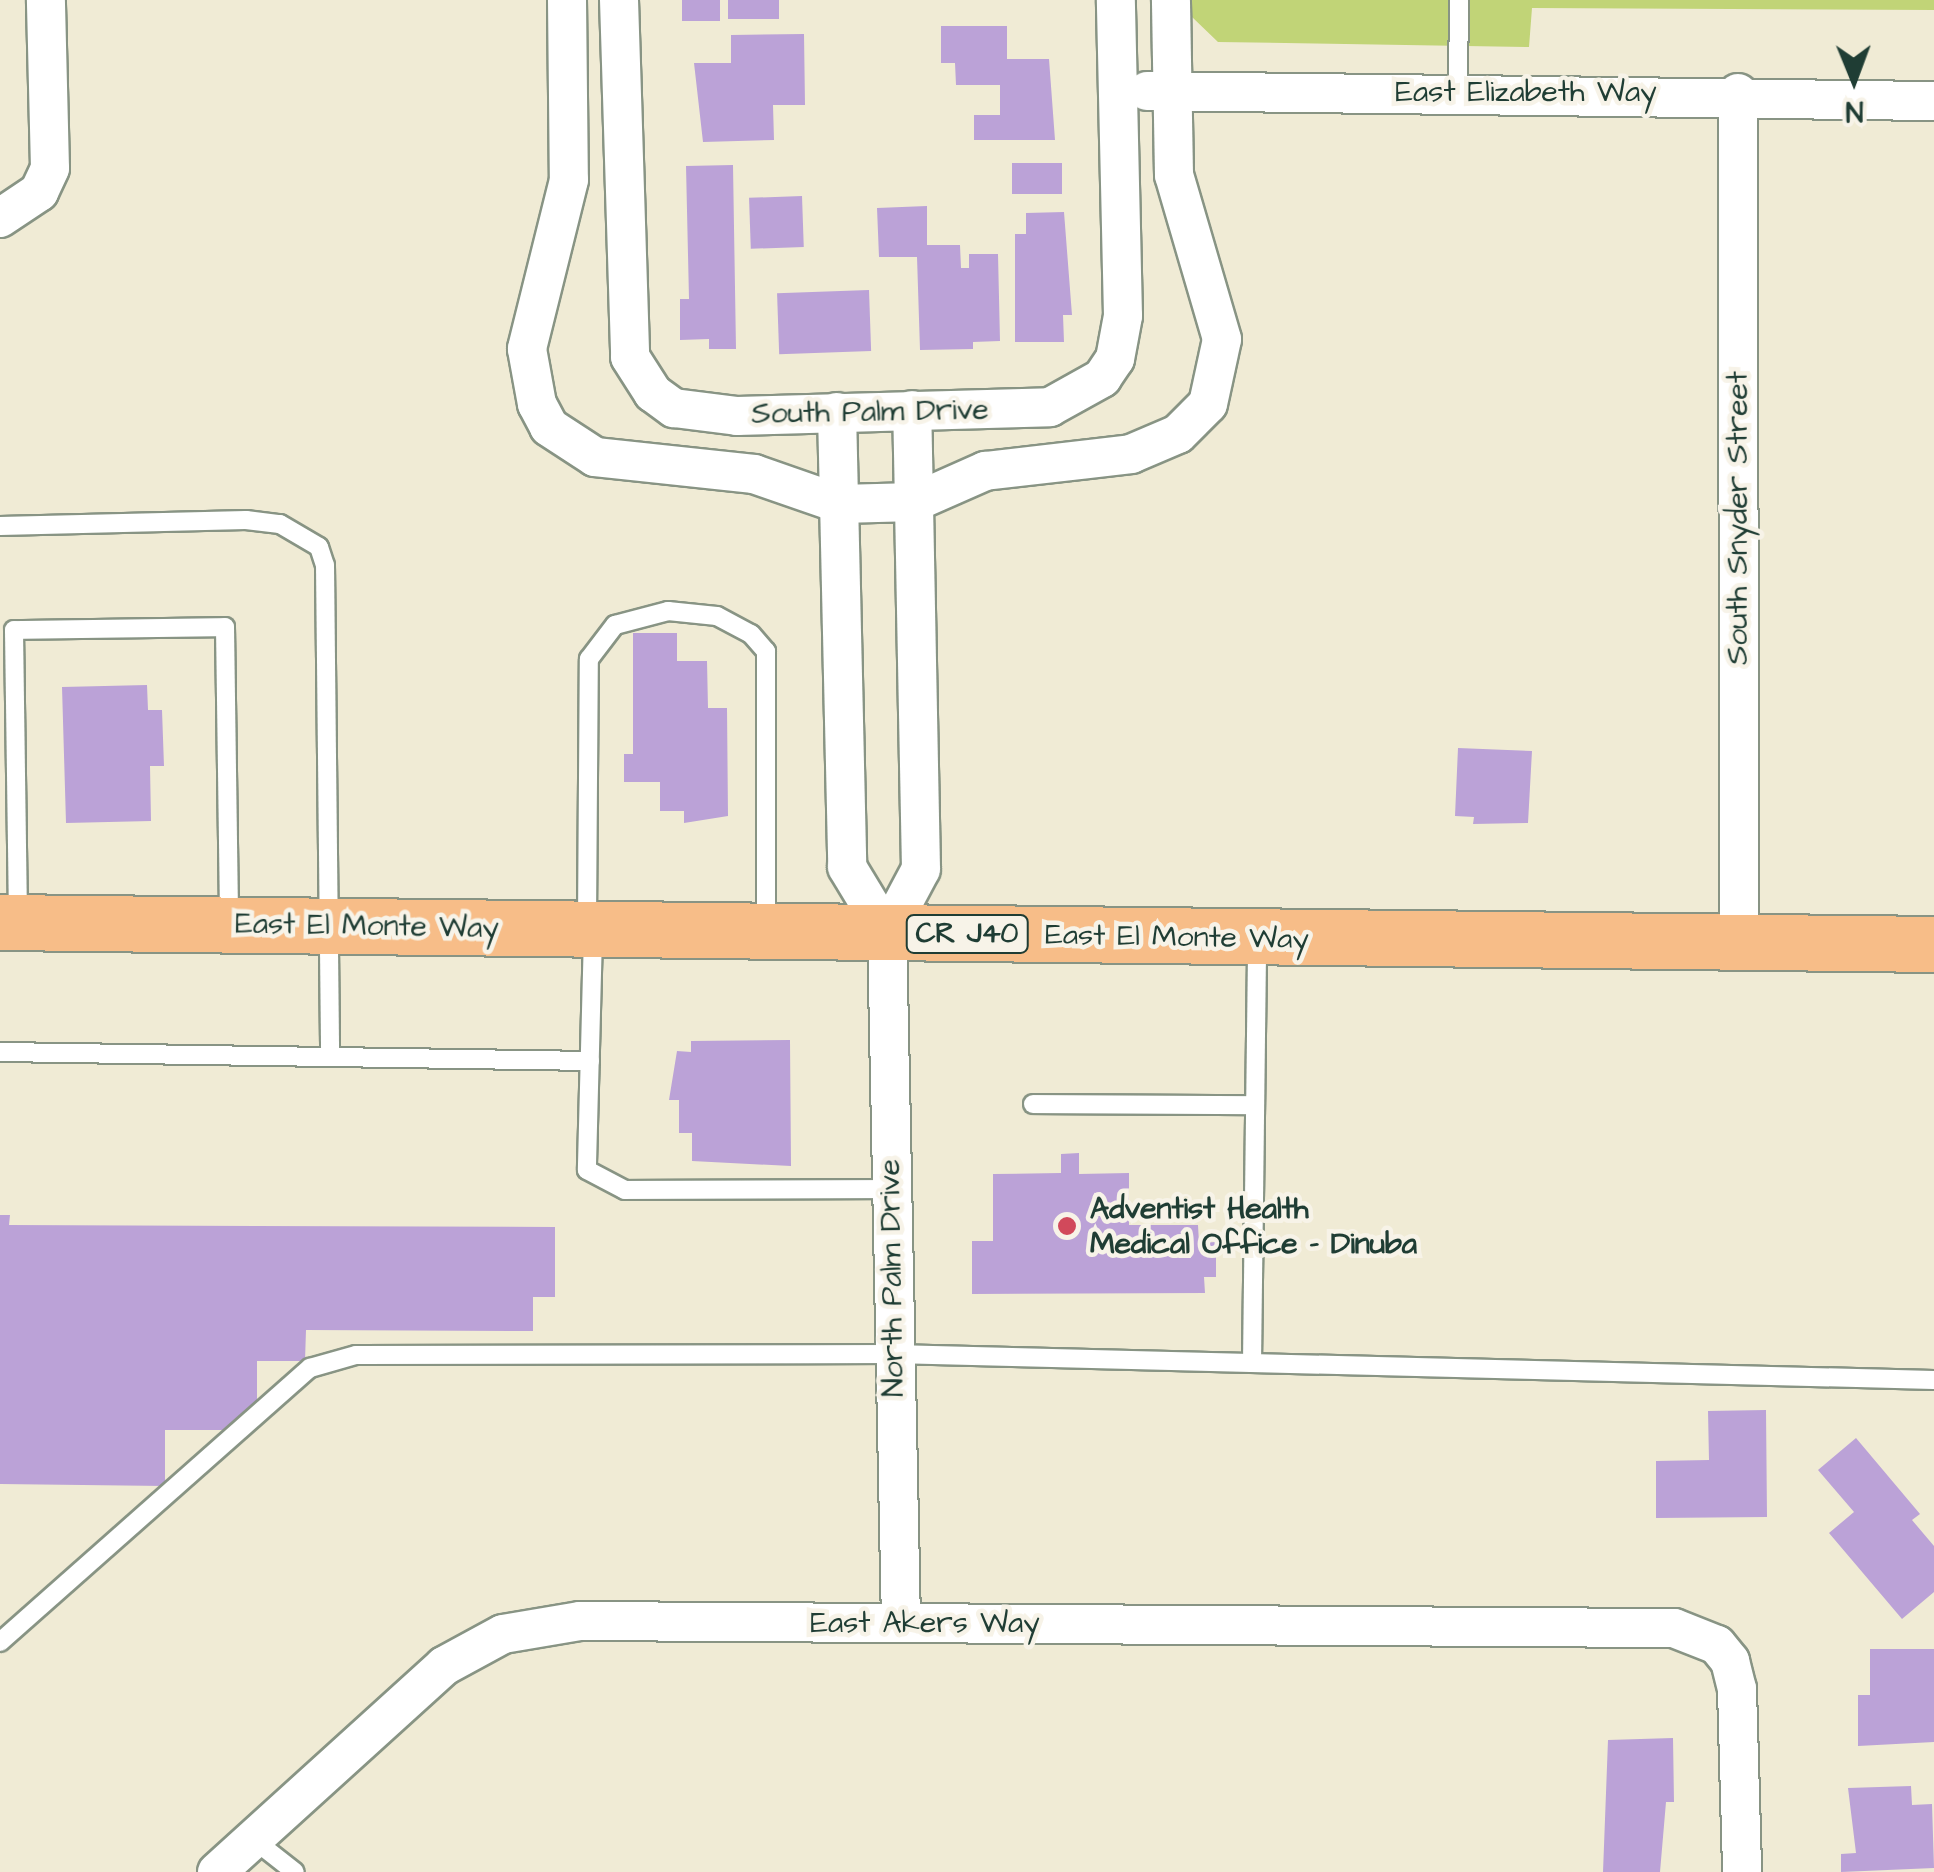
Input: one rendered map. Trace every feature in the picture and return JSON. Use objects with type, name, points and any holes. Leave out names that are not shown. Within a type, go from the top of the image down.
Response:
[{"type":"main road","name":"East El Monte Way","points":[[9,922],[1934,944]]},
{"type":"street","points":[[10,214],[39,192],[50,168],[46,0]]},
{"type":"street","name":"South Palm Drive","points":[[567,0],[569,180],[527,350],[537,404],[549,427],[595,457],[754,474],[840,504],[915,502],[986,471],[1131,454],[1178,434],[1208,404],[1222,362],[1221,328],[1179,207],[1171,0]]},
{"type":"street","name":"South Palm Drive","points":[[619,0],[626,332],[639,377],[674,408],[703,415],[1050,407],[1087,392],[1115,360],[1122,316],[1116,0]]},
{"type":"street","name":"East Elizabeth Way","points":[[1119,91],[1738,94],[1934,100]]},
{"type":"street","name":"South Snyder Street","points":[[1738,94],[1739,943]]},
{"type":"street","points":[[887,933],[921,870],[912,410]]},
{"type":"street","points":[[837,412],[847,867],[887,933]]},
{"type":"street","name":"North Palm Drive","points":[[887,933],[892,1354],[901,1622]]},
{"type":"street","name":"East Akers Way","points":[[218,1872],[444,1666],[503,1634],[580,1621],[1674,1628],[1717,1645],[1730,1661],[1737,1689],[1742,1872]]},
{"type":"lane","points":[[1458,91],[1459,0]]},
{"type":"lane","points":[[0,526],[246,520],[280,524],[319,546],[325,566],[330,1057]]},
{"type":"lane","points":[[766,931],[766,651],[752,634],[717,616],[668,611],[615,625],[589,659],[590,1061],[586,1170],[612,1186],[892,1189]]},
{"type":"lane","points":[[9,922],[14,630],[225,627],[229,924]]},
{"type":"lane","points":[[1252,1364],[1258,938]]},
{"type":"lane","points":[[0,1052],[590,1061]]},
{"type":"lane","points":[[1033,1104],[1255,1105]]},
{"type":"lane","points":[[0,1642],[310,1368],[356,1355],[892,1354],[1934,1380]]},
{"type":"lane","points":[[253,1839],[295,1872]]},
{"type":"green space","points":[[1191,0],[1934,0],[1934,10],[1532,8],[1529,47],[1218,42],[1192,17]]},
{"type":"building","points":[[682,0],[720,0],[720,21],[682,21]]},
{"type":"building","points":[[728,0],[779,0],[779,19],[728,19]]},
{"type":"building","points":[[941,26],[1007,26],[1007,59],[1049,59],[1055,140],[974,140],[974,115],[1000,115],[1000,85],[956,85],[955,63],[941,63]]},
{"type":"building","points":[[804,34],[805,105],[773,105],[774,140],[703,142],[694,63],[731,63],[731,35]]},
{"type":"building","points":[[1012,163],[1062,163],[1062,194],[1012,194]]},
{"type":"building","points":[[733,165],[736,349],[709,349],[709,339],[680,340],[680,299],[689,299],[686,166]]},
{"type":"building","points":[[802,196],[804,247],[751,249],[749,198]]},
{"type":"building","points":[[927,206],[927,245],[960,245],[961,268],[969,268],[969,254],[998,254],[1000,341],[973,342],[973,349],[920,350],[917,257],[879,257],[877,208]]},
{"type":"building","points":[[1064,212],[1072,315],[1063,315],[1064,342],[1015,342],[1015,234],[1026,234],[1026,213]]},
{"type":"building","points":[[869,290],[871,351],[779,354],[777,293]]},
{"type":"building","points":[[633,633],[677,633],[677,661],[707,661],[708,708],[727,708],[728,816],[684,823],[684,811],[660,811],[660,782],[624,782],[624,754],[633,754]]},
{"type":"building","points":[[147,685],[148,710],[162,710],[164,766],[150,766],[151,821],[66,823],[62,687]]},
{"type":"building","points":[[1458,748],[1532,751],[1528,823],[1473,824],[1474,817],[1455,816]]},
{"type":"building","points":[[790,1040],[791,1166],[692,1161],[692,1133],[679,1133],[679,1100],[669,1100],[677,1051],[691,1052],[691,1041]]},
{"type":"building","points":[[1079,1153],[1079,1174],[1129,1173],[1129,1225],[1198,1225],[1199,1243],[1216,1242],[1216,1277],[1204,1277],[1205,1293],[972,1294],[972,1241],[993,1241],[993,1174],[1061,1173],[1061,1154]]},
{"type":"building","points":[[0,1215],[10,1215],[9,1225],[555,1227],[555,1297],[533,1297],[533,1331],[306,1330],[305,1361],[257,1361],[257,1402],[224,1430],[165,1430],[165,1486],[0,1484]]},
{"type":"building","points":[[1766,1410],[1767,1517],[1656,1518],[1656,1461],[1709,1460],[1708,1411]]},
{"type":"building","points":[[1856,1438],[1920,1514],[1912,1520],[1934,1546],[1934,1592],[1902,1619],[1829,1533],[1854,1512],[1818,1470]]},
{"type":"building","points":[[1870,1649],[1934,1649],[1934,1742],[1858,1746],[1858,1695],[1870,1695]]},
{"type":"building","points":[[1673,1738],[1674,1802],[1666,1802],[1660,1872],[1603,1872],[1608,1740]]},
{"type":"building","points":[[1911,1786],[1912,1805],[1932,1804],[1934,1868],[1841,1872],[1841,1854],[1856,1853],[1848,1788]]},
{"type":"place","name":"Adventist Health Medical Office - Dinuba","points":[[1067,1226]]}]
